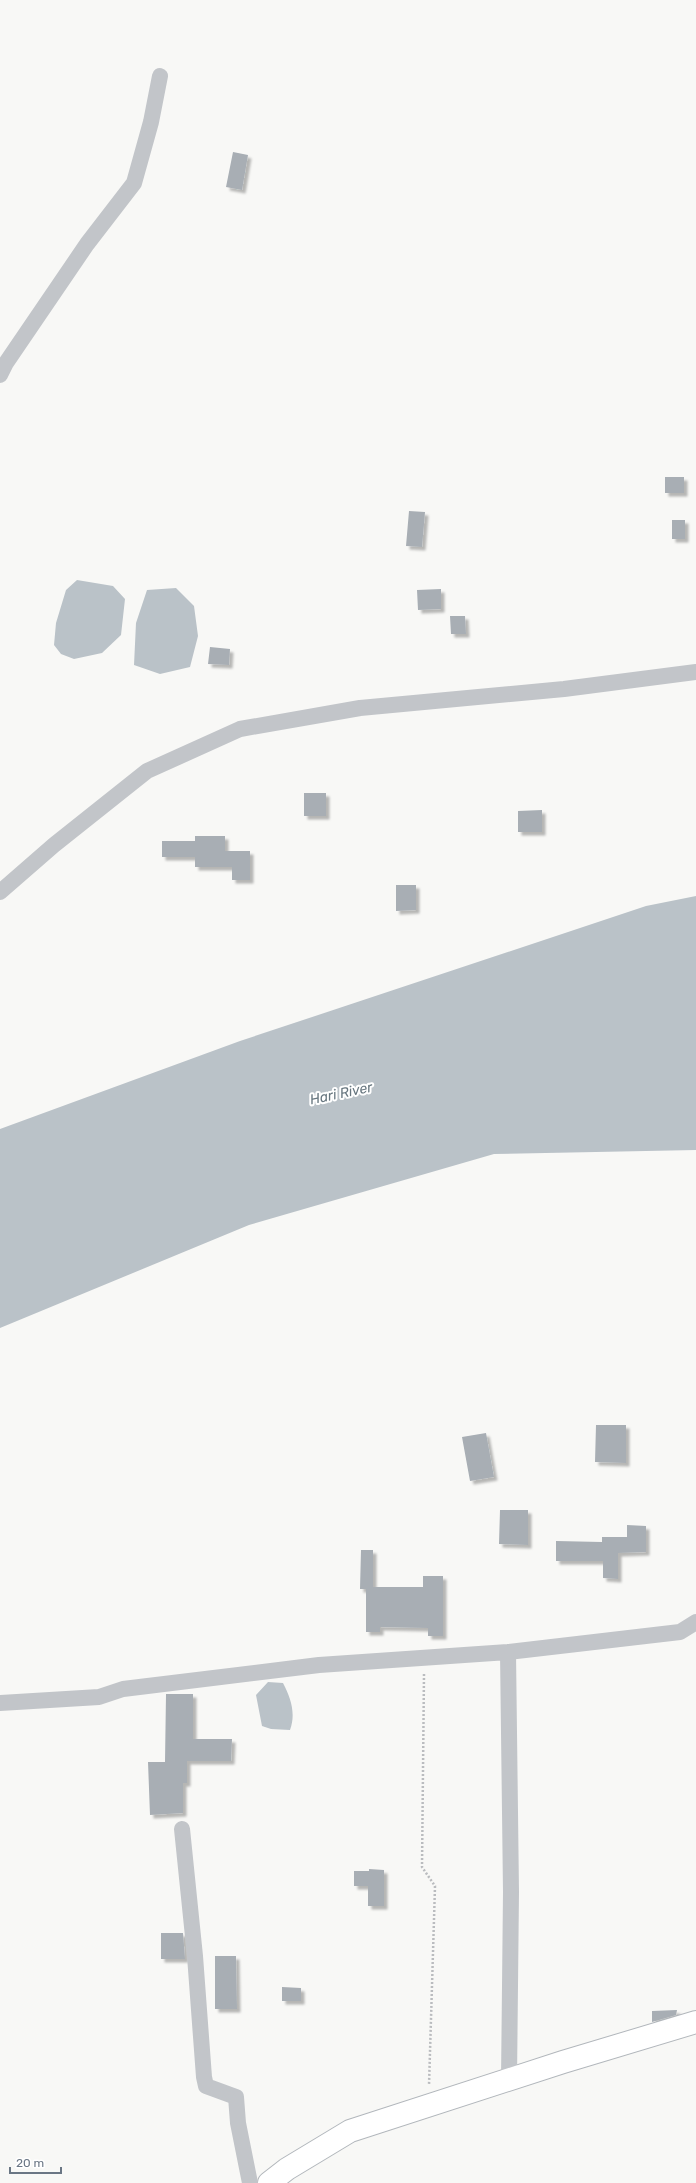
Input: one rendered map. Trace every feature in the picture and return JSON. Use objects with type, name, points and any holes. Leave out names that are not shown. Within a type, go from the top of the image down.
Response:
[{"type":"main road","points":[[269,2183],[287,2169],[350,2131],[696,2022]]},
{"type":"street","points":[[0,375],[6,363],[87,244],[134,183],[151,122],[160,76]]},
{"type":"street","points":[[0,892],[54,845],[147,771],[240,729],[360,708],[564,689],[696,672]]},
{"type":"street","points":[[0,1703],[99,1697],[123,1689],[319,1665],[508,1652],[680,1632],[696,1622]]},
{"type":"street","points":[[508,1652],[511,1892],[509,2080]]},
{"type":"street","points":[[182,1829],[195,1956],[204,2077],[206,2086],[236,2097],[238,2123],[250,2183]]},
{"type":"path","points":[[424,1658],[422,1867],[435,1886],[428,2106]]},
{"type":"water","points":[[77,580],[113,586],[125,599],[121,635],[102,653],[74,659],[61,654],[54,645],[56,623],[66,590]]},
{"type":"water","points":[[176,588],[194,606],[198,636],[190,667],[160,674],[134,665],[136,623],[147,590]]},
{"type":"water","name":"Hari River","points":[[696,896],[696,1150],[494,1154],[249,1225],[0,1328],[0,1129],[240,1041],[646,906]]},
{"type":"water","points":[[268,1682],[283,1683],[286,1689],[293,1712],[290,1730],[271,1729],[262,1726],[256,1695]]},
{"type":"building","points":[[233,152],[248,155],[242,190],[226,187]]},
{"type":"building","points":[[665,477],[684,477],[684,493],[665,493]]},
{"type":"building","points":[[409,511],[425,512],[422,547],[406,546]]},
{"type":"building","points":[[672,520],[685,520],[685,539],[672,539]]},
{"type":"building","points":[[441,589],[441,609],[418,610],[417,590]]},
{"type":"building","points":[[450,616],[465,616],[466,634],[451,634]]},
{"type":"building","points":[[210,647],[230,649],[229,665],[208,664]]},
{"type":"building","points":[[304,793],[326,793],[326,816],[304,816]]},
{"type":"building","points":[[542,810],[542,832],[518,832],[518,811]]},
{"type":"building","points":[[195,836],[225,836],[225,851],[250,851],[250,880],[232,880],[232,867],[195,867],[195,857],[162,857],[162,841],[195,841]]},
{"type":"building","points":[[396,885],[416,885],[416,910],[396,911]]},
{"type":"building","points":[[596,1425],[626,1425],[626,1463],[595,1462]]},
{"type":"building","points":[[486,1433],[494,1477],[470,1481],[462,1437]]},
{"type":"building","points":[[500,1510],[528,1510],[528,1545],[499,1544]]},
{"type":"building","points":[[627,1525],[646,1526],[646,1552],[618,1553],[618,1579],[603,1578],[603,1561],[556,1561],[556,1541],[602,1542],[602,1537],[627,1537]]},
{"type":"building","points":[[361,1550],[373,1550],[373,1587],[423,1587],[423,1576],[443,1576],[443,1636],[428,1636],[428,1628],[380,1627],[380,1632],[366,1632],[366,1589],[360,1589]]},
{"type":"building","points":[[166,1694],[193,1694],[193,1739],[232,1739],[231,1761],[187,1761],[187,1783],[183,1783],[183,1813],[150,1815],[148,1762],[165,1762]]},
{"type":"building","points":[[369,1869],[384,1870],[384,1906],[368,1906],[368,1886],[354,1886],[354,1871],[369,1871]]},
{"type":"building","points":[[161,1933],[183,1933],[185,1959],[161,1959]]},
{"type":"building","points":[[215,1956],[236,1956],[237,2009],[215,2009]]},
{"type":"building","points":[[282,1987],[301,1988],[301,2001],[282,2001]]},
{"type":"building","points":[[677,2010],[676,2015],[652,2022],[652,2011]]}]
